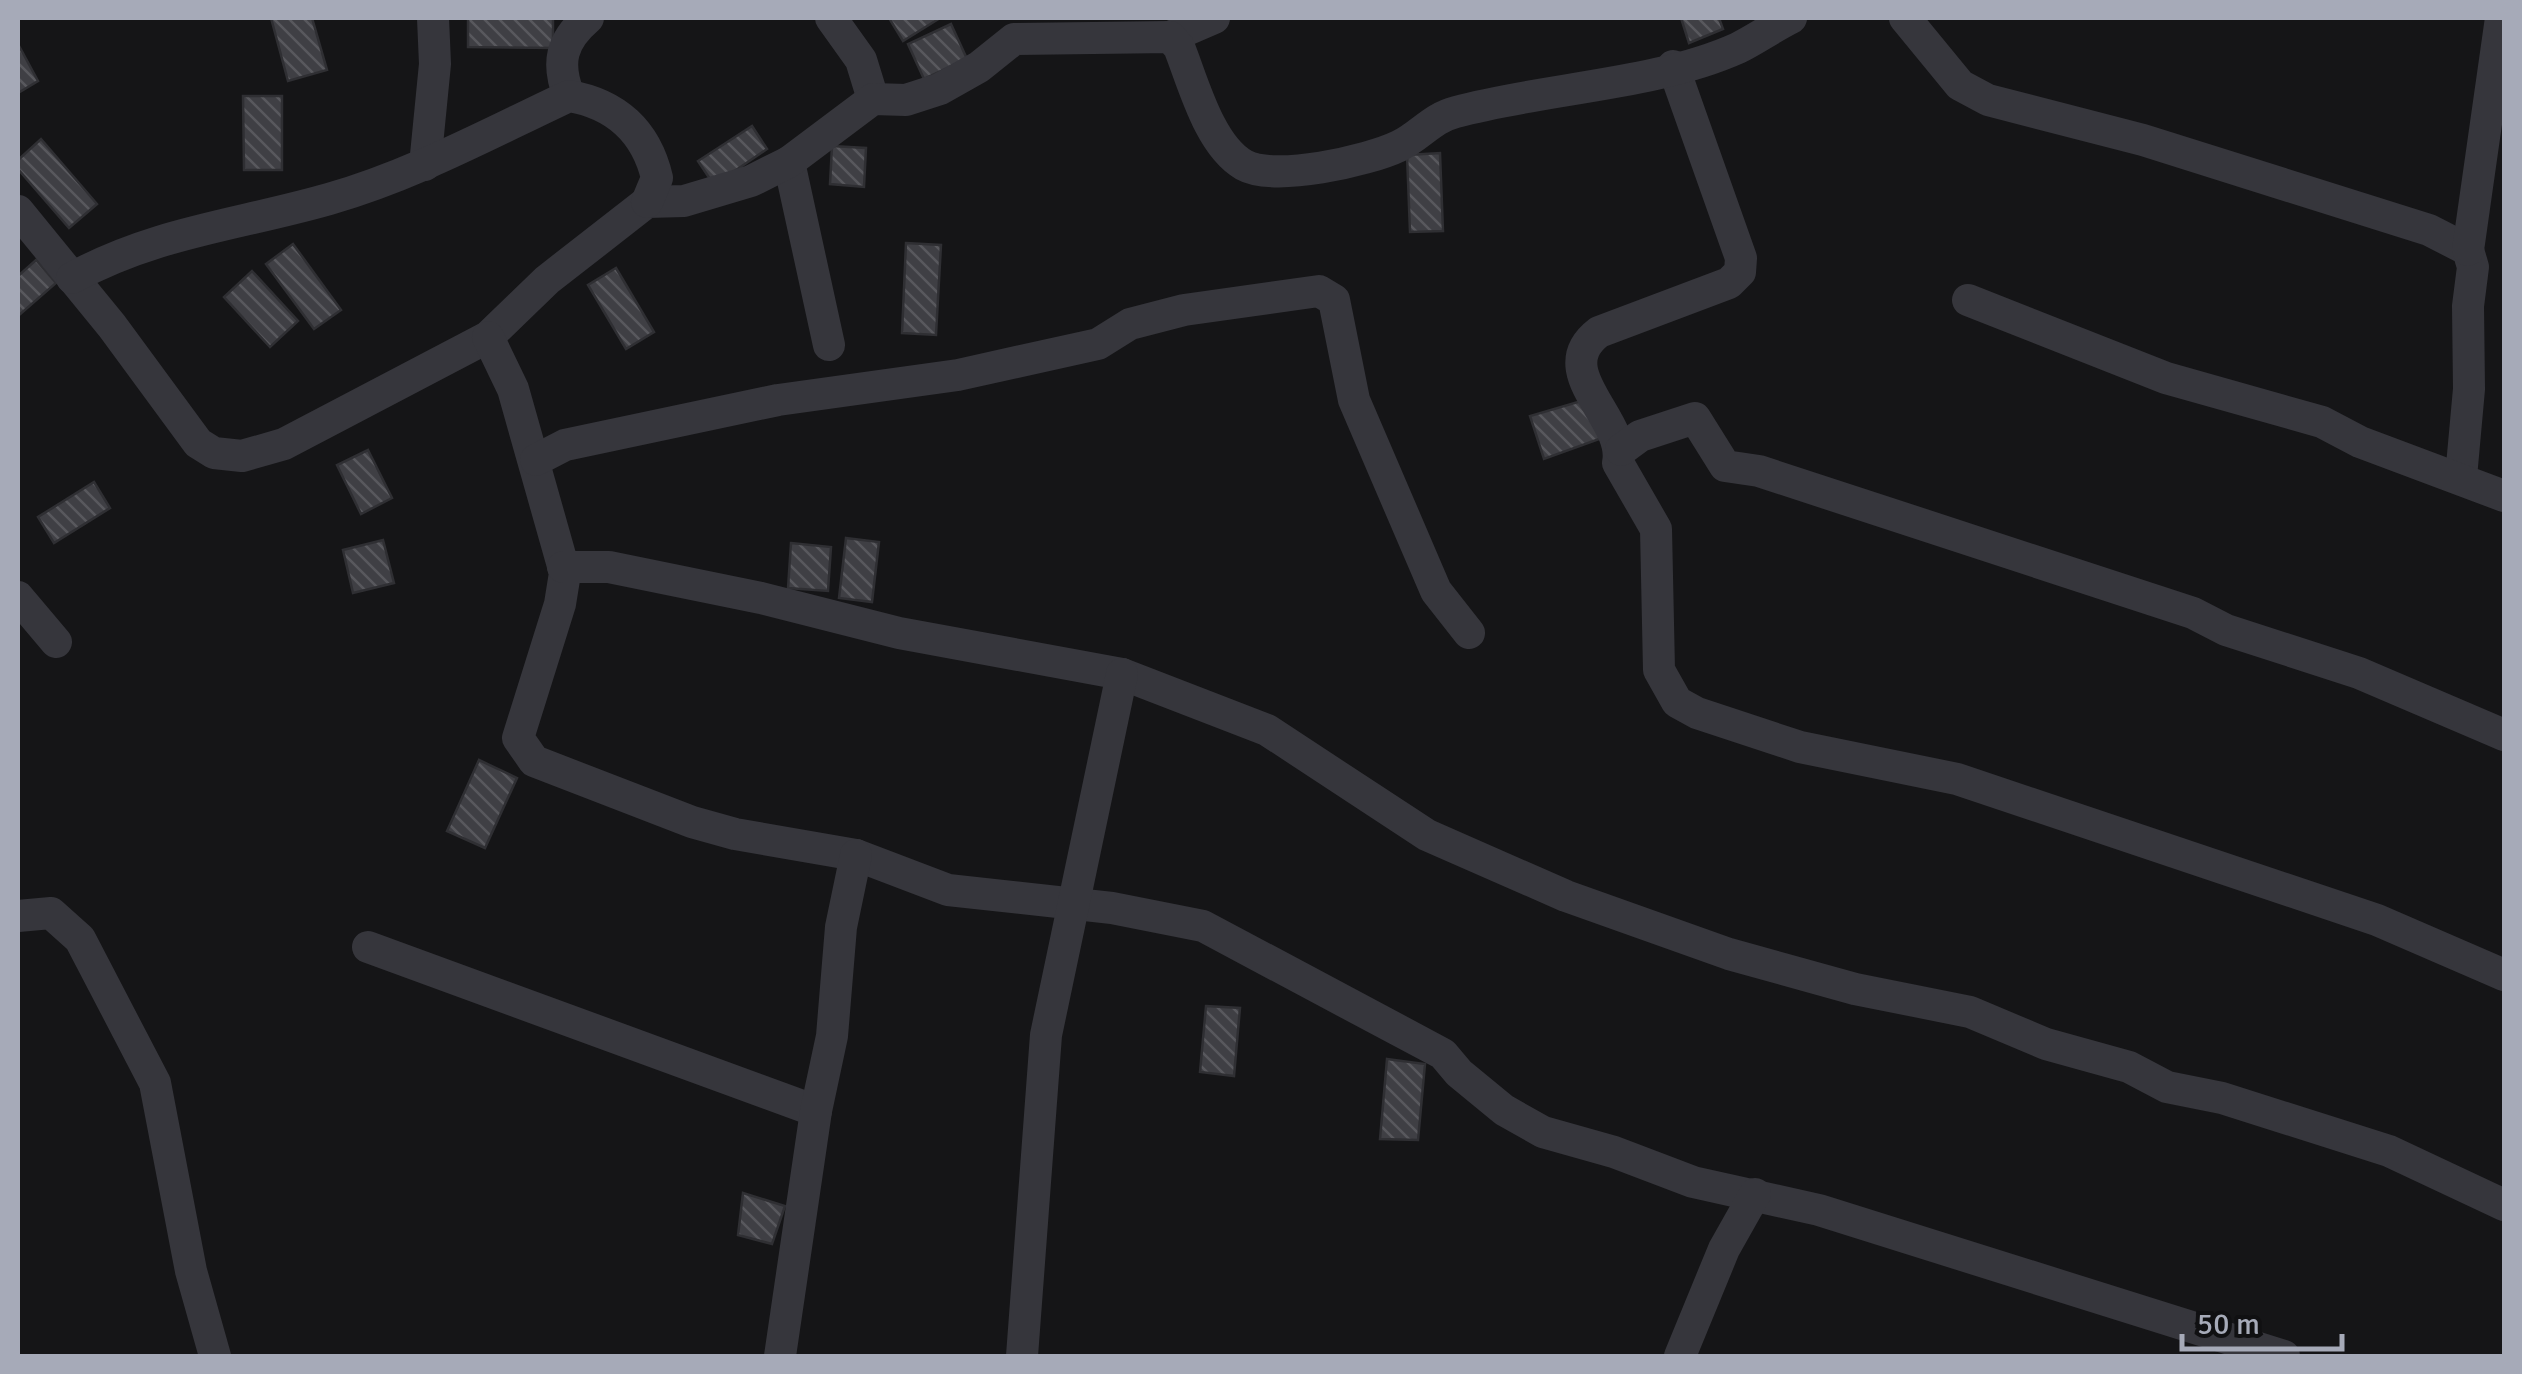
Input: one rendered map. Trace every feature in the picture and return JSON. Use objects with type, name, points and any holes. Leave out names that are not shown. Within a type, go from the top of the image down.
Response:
[{"type":"street","points":[[426,164],[435,64],[434,18]]},
{"type":"street","points":[[569,96],[561,76],[564,45],[588,18]]},
{"type":"street","points":[[831,18],[861,60],[874,99]]},
{"type":"street","points":[[647,202],[684,201],[751,181],[789,162],[874,99],[906,100],[940,89],[979,67],[1014,39],[1170,38],[1214,18]]},
{"type":"street","points":[[1170,38],[1179,47],[1223,148],[1244,165],[1271,173],[1374,157],[1404,144],[1440,116],[1736,49],[1791,18]]},
{"type":"street","points":[[1905,18],[1960,85],[1988,100],[2143,140],[2429,230],[2468,250]]},
{"type":"street","points":[[2461,477],[2473,267],[2468,250],[2498,20]]},
{"type":"street","points":[[1673,66],[1741,258],[1740,272],[1730,283],[1599,332],[1583,344],[1580,358],[1584,380],[1621,450],[1618,464],[1656,529],[1658,670],[1677,702],[1697,714],[1800,747],[1957,779],[2377,920],[2504,974]]},
{"type":"street","points":[[18,211],[198,443],[214,453],[242,456],[284,444],[488,336],[547,280],[647,202],[657,178],[640,135],[605,106],[569,96],[426,164],[329,199],[151,240],[72,278]]},
{"type":"street","points":[[789,162],[829,345]]},
{"type":"street","points":[[536,460],[565,444],[759,404],[958,375],[1098,344],[1130,324],[1184,310],[1320,292],[1334,300],[1354,400],[1436,591],[1469,633]]},
{"type":"street","points":[[1968,300],[2166,378],[2322,422],[2360,442],[2504,496]]},
{"type":"street","points":[[488,336],[513,389],[563,567],[560,604],[518,738],[534,761],[692,822],[735,834],[856,855],[948,890],[1112,908],[1203,926],[1443,1054],[1459,1074],[1504,1110],[1543,1132],[1614,1152],[1693,1182],[1819,1210],[2284,1356]]},
{"type":"street","points":[[1621,450],[1640,436],[1695,418],[1724,466],[1759,471],[1916,520],[2016,558],[2193,614],[2226,630],[2359,674],[2504,735]]},
{"type":"street","points":[[563,567],[609,567],[761,598],[900,633],[1122,674],[1267,730],[1428,835],[1566,896],[1729,954],[1855,989],[1970,1012],[2046,1044],[2130,1067],[2166,1087],[2222,1098],[2389,1151],[2504,1206]]},
{"type":"street","points":[[18,597],[56,642]]},
{"type":"street","points":[[1022,1356],[1046,1035],[1122,674]]},
{"type":"street","points":[[780,1356],[816,1111],[832,1036],[841,926],[856,855]]},
{"type":"street","points":[[18,916],[51,913],[80,939],[155,1083],[191,1272],[215,1356]]},
{"type":"street","points":[[368,947],[816,1111]]},
{"type":"street","points":[[1680,1356],[1724,1248],[1755,1194]]},
{"type":"building","points":[[271,18],[312,18],[327,70],[288,81]]},
{"type":"building","points":[[468,18],[553,18],[553,48],[468,47]]},
{"type":"building","points":[[889,18],[940,18],[903,41]]},
{"type":"building","points":[[1681,18],[1719,18],[1723,29],[1689,43]]},
{"type":"building","points":[[951,24],[967,59],[924,79],[908,44]]},
{"type":"building","points":[[18,44],[38,81],[18,93]]},
{"type":"building","points":[[243,96],[282,96],[282,170],[244,170]]},
{"type":"building","points":[[752,126],[767,149],[714,185],[698,161]]},
{"type":"building","points":[[41,139],[97,204],[69,228],[18,169],[18,160]]},
{"type":"building","points":[[832,146],[866,148],[864,187],[830,184]]},
{"type":"building","points":[[1440,153],[1443,231],[1410,232],[1407,155]]},
{"type":"building","points":[[906,243],[941,245],[936,335],[902,333]]},
{"type":"building","points":[[293,244],[341,310],[314,329],[266,264]]},
{"type":"building","points":[[36,260],[56,283],[18,316],[18,276]]},
{"type":"building","points":[[616,268],[654,332],[626,349],[588,285]]},
{"type":"building","points":[[252,271],[298,321],[270,347],[224,297]]},
{"type":"building","points":[[1588,399],[1602,438],[1544,459],[1530,416]]},
{"type":"building","points":[[368,450],[392,498],[361,514],[337,465]]},
{"type":"building","points":[[94,482],[110,508],[54,543],[38,517]]},
{"type":"building","points":[[846,538],[879,542],[872,602],[839,598]]},
{"type":"building","points":[[383,540],[394,583],[353,593],[343,550]]},
{"type":"building","points":[[791,543],[831,547],[828,591],[788,588]]},
{"type":"building","points":[[479,760],[517,778],[485,848],[447,831]]},
{"type":"building","points":[[1206,1006],[1240,1008],[1234,1076],[1200,1072]]},
{"type":"building","points":[[1387,1059],[1425,1064],[1418,1140],[1380,1139]]},
{"type":"building","points":[[743,1193],[785,1206],[772,1244],[738,1235]]}]
